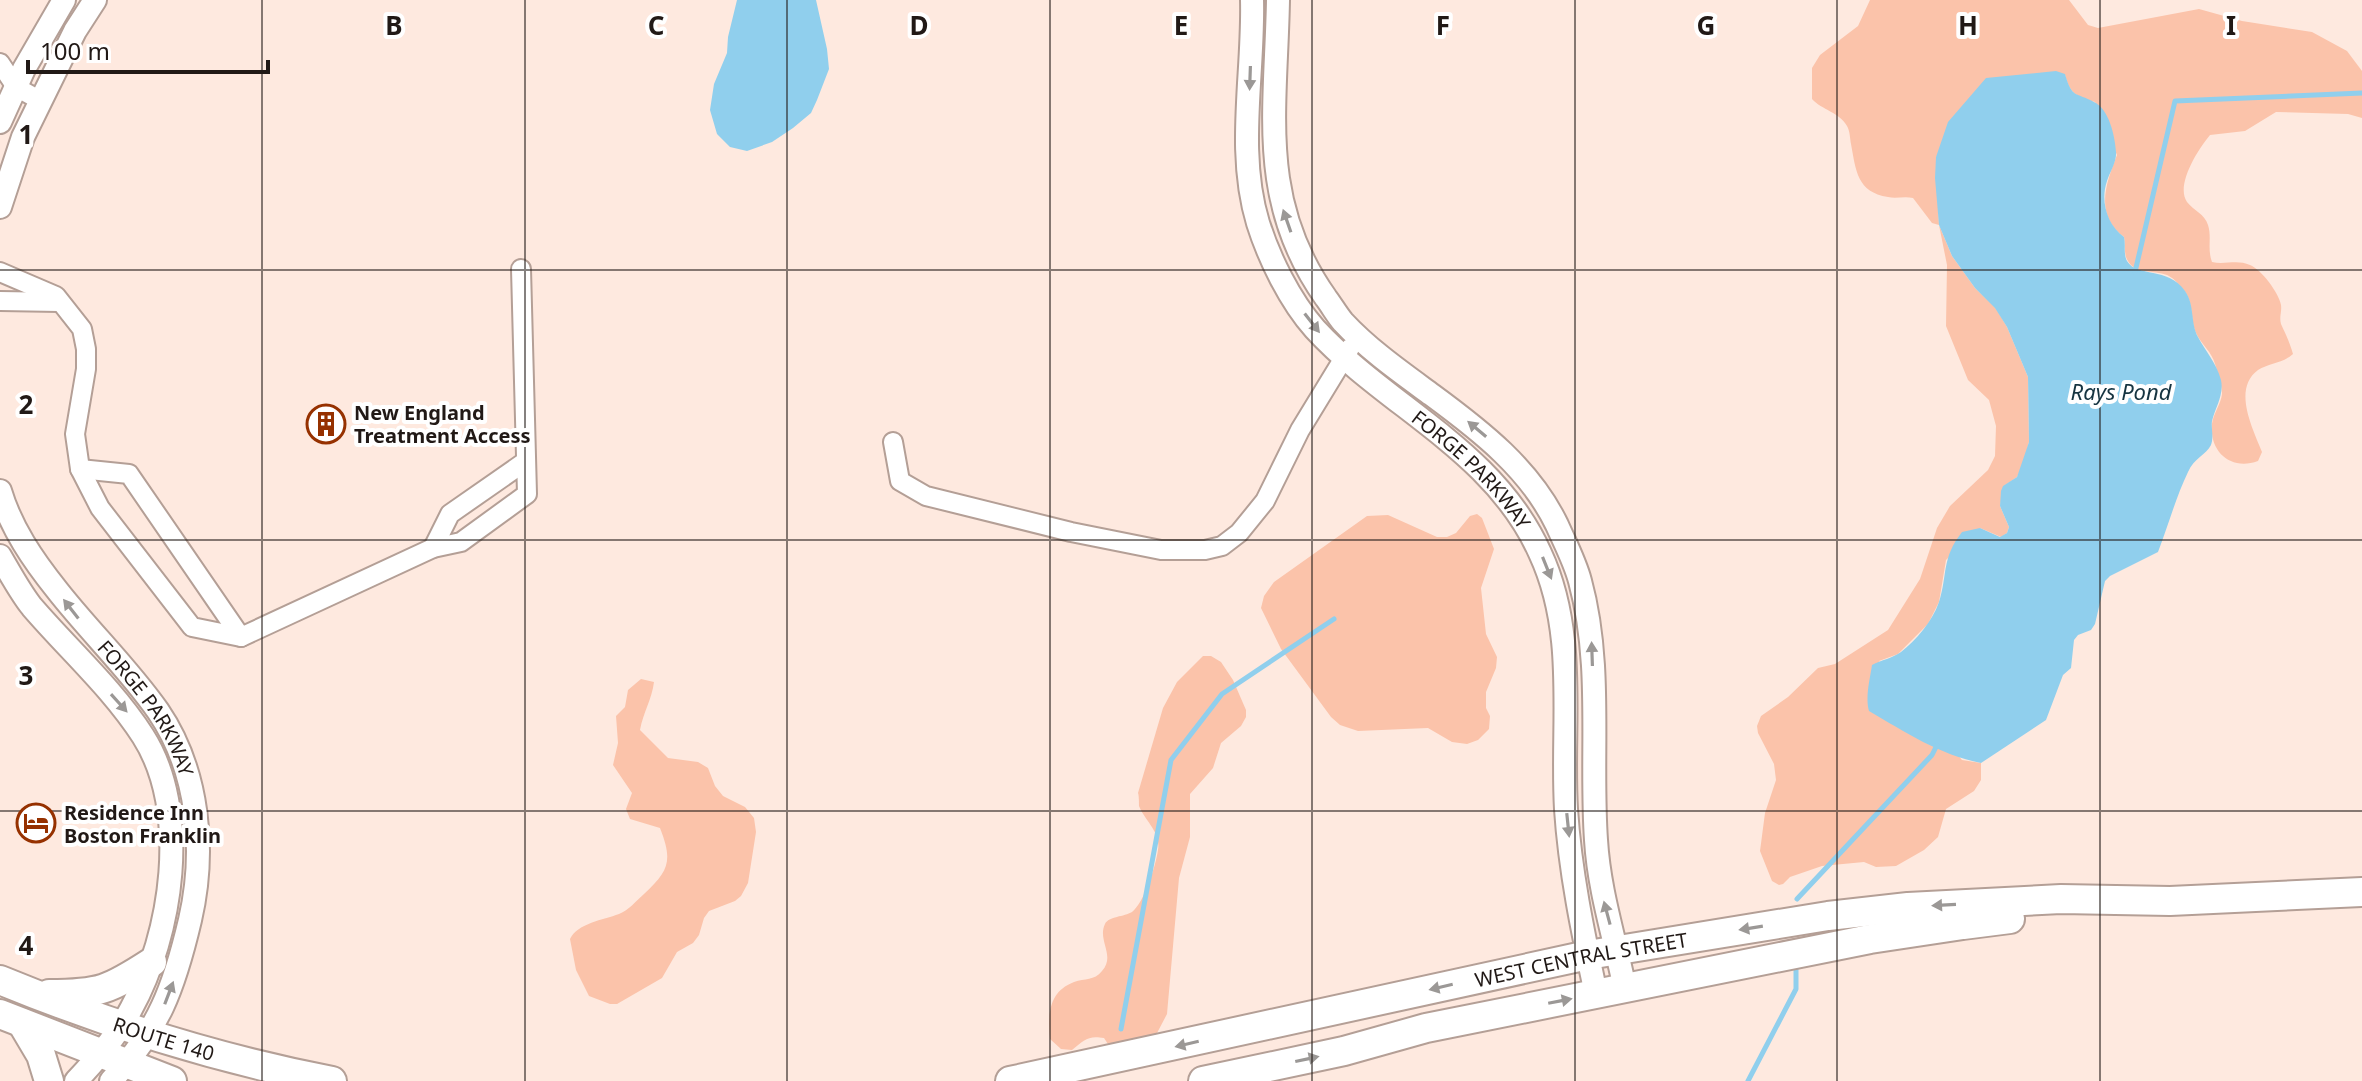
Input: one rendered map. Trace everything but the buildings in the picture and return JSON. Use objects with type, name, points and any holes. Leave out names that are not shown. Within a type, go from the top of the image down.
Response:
[{"type":"main road","name":"WEST CENTRAL STREET","points":[[1010,1081],[1617,949],[1828,916],[1908,907],[2061,899],[2162,901],[2362,892]]},
{"type":"main road","name":"WEST CENTRAL STREET","points":[[1203,1081],[1344,1051],[1426,1028],[1885,937],[2162,901]]},
{"type":"main road","points":[[34,994],[79,994],[106,989],[152,962]]},
{"type":"main road","name":"ROUTE 140","points":[[0,980],[149,1035],[332,1081]]},
{"type":"main road","name":"ROUTE 140","points":[[11,1018],[113,1066],[172,1081]]},
{"type":"main road","points":[[11,1018],[45,1064],[49,1081]]},
{"type":"street","points":[[0,122],[64,0]]},
{"type":"street","points":[[0,207],[23,137],[75,31],[95,0]]},
{"type":"street","name":"FORGE PARKWAY","points":[[1252,0],[1247,165],[1258,222],[1283,281],[1314,327],[1343,356],[1472,459],[1492,479],[1526,526],[1552,579],[1559,606],[1566,667],[1566,809],[1573,870],[1596,994]]},
{"type":"street","name":"FORGE PARKWAY","points":[[1278,0],[1273,139],[1279,195],[1287,225],[1310,275],[1343,322],[1386,360],[1480,431],[1523,473],[1555,522],[1580,578],[1591,634],[1596,844],[1604,898],[1625,989]]},
{"type":"street","points":[[0,63],[16,87],[41,101]]},
{"type":"street","points":[[0,272],[56,296],[82,329],[86,369],[75,434],[80,469],[100,508],[192,627],[241,637],[433,548],[461,542],[527,494],[521,269]]},
{"type":"street","points":[[0,301],[62,302]]},
{"type":"street","points":[[893,442],[900,481],[926,496],[1071,532],[1161,550],[1205,550],[1222,546],[1239,533],[1265,501],[1300,430],[1343,356],[1359,336]]},
{"type":"street","points":[[433,548],[450,514],[526,461]]},
{"type":"street","points":[[80,469],[129,474],[241,637]]},
{"type":"street","name":"FORGE PARKWAY","points":[[1,499],[31,557],[85,626],[142,689],[173,735],[185,766],[197,824],[199,854],[192,912],[177,970],[160,1013],[149,1035],[113,1066],[76,1081]]},
{"type":"street","name":"FORGE PARKWAY","points":[[0,556],[30,604],[128,714],[149,746],[165,792],[170,865],[166,908],[152,962],[122,1026],[113,1066]]},
{"type":"shaded area","points":[[1870,0],[2069,0],[2088,25],[2098,28],[2199,9],[2242,21],[2312,32],[2347,51],[2362,71],[2362,118],[2348,114],[2276,112],[2245,131],[2210,135],[2195,157],[2184,186],[2187,202],[2208,225],[2212,262],[2240,262],[2254,267],[2280,300],[2281,324],[2293,354],[2258,370],[2246,388],[2247,410],[2262,452],[2258,461],[2231,461],[2218,451],[2214,443],[2212,424],[2222,394],[2214,360],[2196,333],[2190,303],[2180,285],[2167,275],[2135,268],[2126,258],[2124,237],[2109,219],[2105,198],[2117,155],[2095,102],[2075,93],[2065,75],[1936,157],[1939,225],[1932,223],[1913,198],[1891,198],[1864,185],[1857,171],[1847,126],[1840,117],[1812,99],[1812,68],[1820,55],[1858,26]]},
{"type":"shaded area","points":[[1939,225],[1952,256],[1975,288],[1995,307],[2007,327],[2028,377],[2029,442],[2017,477],[2004,486],[2000,506],[2009,527],[2007,533],[2001,537],[1980,528],[1946,560],[1939,602],[1928,624],[1898,654],[1879,661],[1962,760],[1981,763],[1981,780],[1974,791],[1946,809],[1938,837],[1924,850],[1896,866],[1876,867],[1864,862],[1822,866],[1790,877],[1779,885],[1772,881],[1760,851],[1765,813],[1776,780],[1774,764],[1758,733],[1761,716],[1788,697],[1818,668],[1835,664],[1888,630],[1920,579],[1937,528],[1950,506],[1988,470],[1995,456],[1996,426],[1989,400],[1968,380],[1946,326],[1947,265]]},
{"type":"shaded area","points":[[1477,514],[1482,518],[1494,549],[1481,588],[1486,634],[1497,657],[1486,692],[1489,729],[1478,740],[1467,744],[1452,742],[1428,728],[1358,731],[1340,725],[1281,649],[1261,608],[1264,596],[1274,582],[1367,516],[1388,515],[1437,537],[1447,537],[1456,533],[1470,516]]},
{"type":"shaded area","points":[[1203,656],[1211,656],[1221,662],[1233,680],[1246,717],[1241,726],[1221,743],[1213,768],[1190,794],[1190,837],[1179,878],[1167,1014],[1156,1035],[1108,1044],[1104,1038],[1094,1037],[1072,1050],[1061,1049],[1050,1039],[1049,1021],[1054,998],[1065,986],[1093,978],[1102,971],[1107,960],[1103,936],[1105,924],[1110,919],[1132,912],[1149,883],[1158,844],[1155,832],[1139,806],[1138,793],[1163,708],[1177,682]]},
{"type":"shaded area","points":[[641,679],[654,682],[640,730],[668,758],[698,762],[708,768],[723,796],[745,807],[754,818],[756,832],[748,883],[741,896],[709,911],[699,935],[693,943],[677,952],[662,978],[617,1004],[610,1004],[589,996],[576,970],[570,939],[579,929],[629,908],[659,879],[666,865],[666,849],[660,828],[630,819],[626,809],[632,793],[613,765],[618,743],[616,716],[625,707],[628,690]]},
{"type":"water","points":[[737,0],[816,0],[829,69],[811,113],[772,142],[747,151],[730,147],[717,134],[710,110],[714,84],[727,53]]},
{"type":"water","name":"Rays Pond","points":[[2056,71],[2065,74],[2075,94],[2094,102],[2104,111],[2113,131],[2116,152],[2104,196],[2109,219],[2124,237],[2126,258],[2132,266],[2170,278],[2185,291],[2196,331],[2221,380],[2221,391],[2212,421],[2211,445],[2188,472],[2158,552],[2105,581],[2095,624],[2074,640],[2071,668],[2063,675],[2046,720],[1981,763],[1937,749],[1869,711],[1868,688],[1872,665],[1901,652],[1932,617],[1942,592],[1951,550],[1962,532],[1980,528],[2000,537],[2007,533],[2009,527],[2000,506],[2001,491],[2003,486],[2017,477],[2029,442],[2028,377],[2007,327],[1952,256],[1939,225],[1936,157],[1948,122],[1986,78]]},
{"type":"waterway","points":[[2135,272],[2175,101],[2362,93]]},
{"type":"waterway","points":[[1121,1029],[1171,760],[1222,694],[1334,619]]},
{"type":"waterway","points":[[1797,899],[1932,755],[1937,745]]},
{"type":"waterway","points":[[1748,1081],[1796,989],[1796,970]]},
{"type":"place","name":"New England Treatment Access","points":[[326,424]]},
{"type":"place","name":"Residence Inn Boston Franklin","points":[[36,823]]}]
